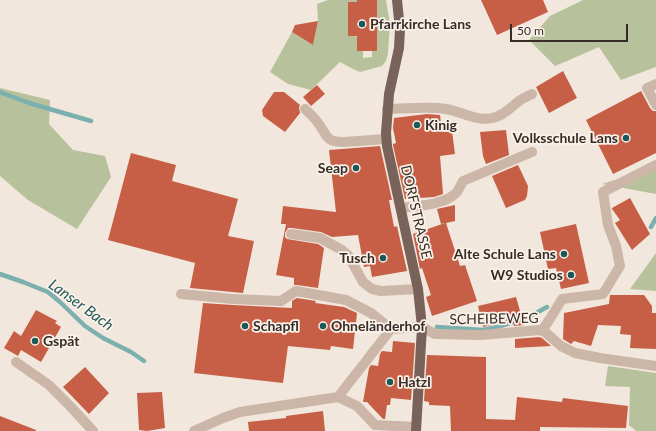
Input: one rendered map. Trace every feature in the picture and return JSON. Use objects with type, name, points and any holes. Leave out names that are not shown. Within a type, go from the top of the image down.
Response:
[{"type":"main road","name":"DORFSTRASSE","points":[[396,0],[400,30],[399,48],[389,94],[386,139],[418,288],[422,327],[416,429]]},
{"type":"street","points":[[656,84],[647,88],[656,105]]},
{"type":"street","points":[[387,109],[445,109],[473,118],[489,119],[505,113],[518,102],[532,94]]},
{"type":"street","points":[[305,109],[317,122],[326,137],[331,140],[344,142],[386,139]]},
{"type":"street","points":[[401,208],[444,201],[455,195],[463,181],[532,152]]},
{"type":"street","points":[[542,331],[562,299],[603,294],[620,266],[616,246],[608,225],[603,192],[656,165]]},
{"type":"street","points":[[290,234],[320,238],[342,250],[348,255],[364,282],[372,289],[381,291],[418,288]]},
{"type":"street","points":[[181,294],[233,299],[281,301],[296,291],[346,300],[371,313],[391,329],[422,327]]},
{"type":"street","name":"SCHEIBEWEG","points":[[422,327],[434,334],[458,335],[491,335],[540,330],[550,336],[561,346],[575,353],[656,366]]},
{"type":"street","points":[[338,397],[391,329]]},
{"type":"street","points":[[16,362],[49,385],[93,431]]},
{"type":"street","points":[[200,430],[240,412],[338,397],[357,406],[375,425],[416,429]]},
{"type":"green space","points":[[328,0],[357,0],[357,2],[348,3],[348,35],[357,37],[357,51],[363,51],[363,58],[372,57],[372,51],[377,51],[377,0],[386,0],[390,24],[386,61],[382,66],[360,72],[340,62],[311,90],[288,84],[270,72],[292,32],[313,45],[318,21],[317,4]]},
{"type":"green space","points":[[583,0],[656,0],[656,67],[621,80],[599,47],[555,66],[529,40],[550,16]]},
{"type":"green space","points":[[0,88],[50,100],[49,124],[73,150],[105,156],[111,177],[77,229],[28,200],[0,176]]},
{"type":"green space","points":[[656,167],[656,194],[602,184]]},
{"type":"green space","points":[[656,253],[656,291],[630,289]]},
{"type":"green space","points":[[608,366],[656,373],[656,431],[636,431],[629,425],[630,387],[605,386]]},
{"type":"building","name":"Pfarrkirche Lans","points":[[357,0],[377,0],[377,51],[357,51],[357,36],[348,36],[348,2],[357,2]]},
{"type":"building","points":[[481,0],[543,0],[548,12],[497,35]]},
{"type":"building","points":[[318,21],[313,45],[292,32],[295,25]]},
{"type":"building","points":[[563,71],[577,98],[549,113],[536,87]]},
{"type":"building","points":[[317,85],[325,94],[311,106],[303,97]]},
{"type":"building","points":[[641,91],[650,108],[653,111],[656,111],[656,153],[613,174],[586,120]]},
{"type":"building","points":[[274,92],[284,92],[300,105],[300,113],[285,132],[263,116],[262,110]]},
{"type":"building","points":[[427,114],[440,115],[442,132],[452,131],[455,154],[440,156],[443,194],[434,197],[405,199],[393,145],[396,143],[393,128],[394,118]]},
{"type":"building","points":[[506,130],[509,155],[486,164],[483,156],[480,132]]},
{"type":"building","points":[[380,146],[392,200],[389,200],[394,227],[397,226],[407,271],[372,277],[370,266],[364,267],[358,235],[332,237],[321,232],[288,228],[285,233],[285,237],[287,239],[318,244],[324,248],[318,288],[294,285],[294,278],[276,275],[286,224],[281,224],[283,206],[336,212],[329,150]]},
{"type":"building","points":[[131,153],[176,165],[172,181],[238,199],[228,236],[254,241],[243,293],[190,288],[195,263],[108,240]]},
{"type":"building","points":[[518,165],[528,186],[527,196],[525,200],[506,208],[492,176]]},
{"type":"building","points":[[630,198],[650,234],[632,250],[615,223],[620,220],[612,209]]},
{"type":"building","points":[[455,205],[455,221],[446,223],[460,266],[465,265],[477,301],[432,316],[426,297],[431,295],[422,268],[420,269],[413,234],[445,223],[441,224],[437,209]]},
{"type":"building","name":"Alte Schule Lans","points":[[576,224],[589,283],[561,289],[556,268],[548,269],[540,232]]},
{"type":"building","points":[[610,295],[644,295],[652,306],[652,313],[656,313],[656,349],[630,348],[631,335],[620,334],[621,326],[598,325],[591,346],[574,341],[571,344],[563,339],[564,313],[609,304]]},
{"type":"building","points":[[516,297],[524,325],[514,326],[513,320],[483,327],[478,306]]},
{"type":"building","name":"Schapfl","points":[[297,298],[316,301],[315,303],[344,307],[357,313],[353,349],[331,346],[330,350],[288,346],[283,383],[194,373],[203,303],[292,308],[292,301]]},
{"type":"building","name":"Gspät","points":[[36,310],[57,321],[55,323],[61,327],[41,362],[21,350],[18,356],[4,348],[14,331],[21,336]]},
{"type":"building","points":[[539,337],[551,346],[515,348],[515,339]]},
{"type":"building","name":"Hatzl","points":[[393,341],[415,343],[411,400],[391,398],[390,405],[387,405],[385,419],[383,419],[367,402],[363,402],[369,368],[371,365],[378,366],[382,351],[392,352]]},
{"type":"building","points":[[427,355],[486,357],[486,419],[515,420],[517,397],[562,402],[563,398],[628,406],[626,428],[540,427],[540,431],[451,431],[450,406],[429,405],[429,402],[424,401]]},
{"type":"building","points":[[85,367],[109,393],[89,414],[63,387]]},
{"type":"building","points":[[162,392],[165,428],[147,431],[139,430],[137,393]]},
{"type":"building","points":[[323,411],[325,431],[249,431],[248,422],[286,418],[286,416]]},
{"type":"building","points":[[0,416],[36,430],[36,431],[0,431]]},
{"type":"waterway","points":[[0,92],[29,103],[91,121]]},
{"type":"waterway","name":"Lanser Bach","points":[[651,227],[656,218]]},
{"type":"waterway","name":"Lanser Bach","points":[[0,274],[48,292],[85,326],[144,361]]},
{"type":"waterway","name":"Lanser Bach","points":[[437,327],[483,330],[527,318],[547,307]]},
{"type":"place","name":"Pfarrkirche Lans","points":[[362,24]]},
{"type":"place","name":"Kinig","points":[[417,125]]},
{"type":"place","name":"Volksschule Lans","points":[[626,138]]},
{"type":"place","name":"Seap","points":[[356,168]]},
{"type":"place","name":"Alte Schule Lans","points":[[564,254]]},
{"type":"place","name":"Tusch","points":[[383,258]]},
{"type":"place","name":"W9 Studios","points":[[571,275]]},
{"type":"place","name":"Schapfl","points":[[245,326]]},
{"type":"place","name":"Ohneländerhof","points":[[323,326]]},
{"type":"place","name":"Gspät","points":[[35,341]]},
{"type":"place","name":"Hatzl","points":[[390,382]]}]
